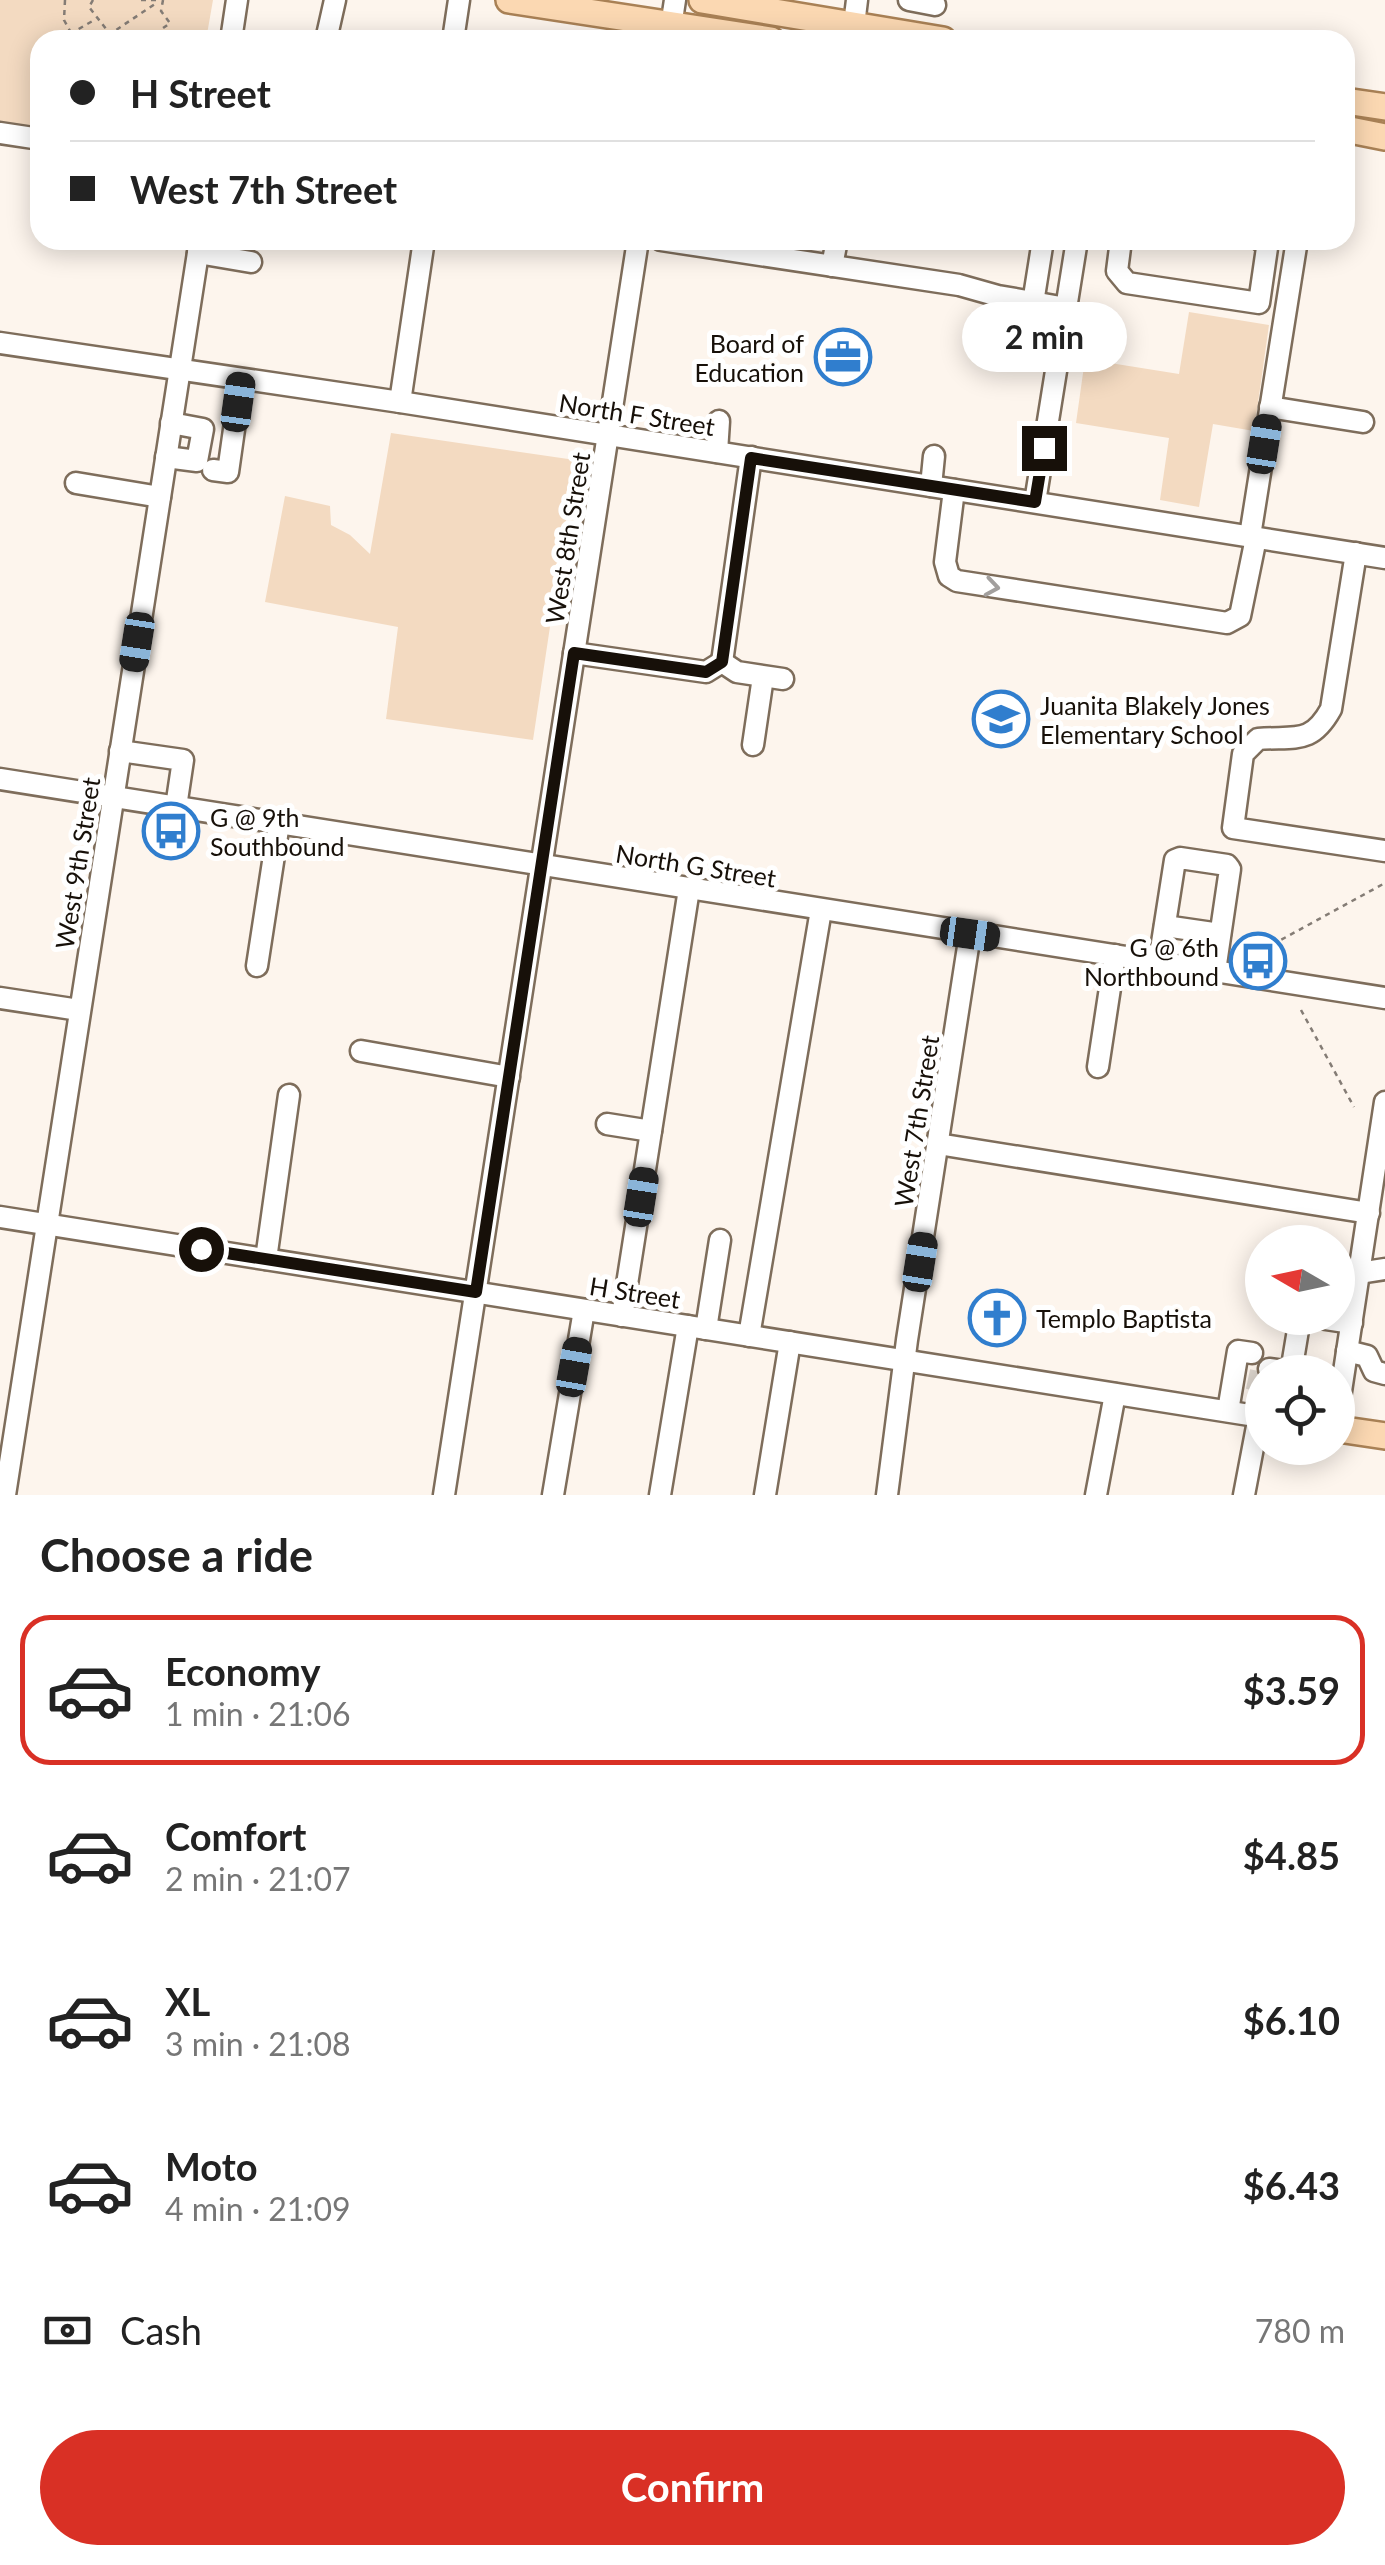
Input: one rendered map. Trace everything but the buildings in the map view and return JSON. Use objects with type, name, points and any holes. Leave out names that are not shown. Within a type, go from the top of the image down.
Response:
[{"type":"main road","points":[[509,0],[716,30]]},
{"type":"main road","points":[[702,0],[848,12],[909,30]]},
{"type":"main road","points":[[1355,102],[1385,107]]},
{"type":"main road","points":[[1355,132],[1385,137]]},
{"type":"main road","points":[[1355,1432],[1385,1436]]},
{"type":"street","points":[[232,30],[237,0]]},
{"type":"street","points":[[328,30],[335,0]]},
{"type":"street","points":[[454,30],[458,0]]},
{"type":"street","points":[[909,0],[935,5]]},
{"type":"street","points":[[0,133],[30,138]]},
{"type":"street","name":"West 9th Street","points":[[5,1495],[198,250]]},
{"type":"street","points":[[212,250],[251,262]]},
{"type":"street","points":[[400,402],[423,250]]},
{"type":"street","name":"West 8th Street","points":[[444,1495],[636,250]]},
{"type":"street","points":[[727,250],[980,289],[1066,308]]},
{"type":"street","points":[[832,266],[834,250]]},
{"type":"street","points":[[1033,303],[1042,250]]},
{"type":"street","points":[[1035,502],[1075,250]]},
{"type":"street","points":[[1119,250],[1116,271],[1127,282],[1258,302],[1267,250]]},
{"type":"street","points":[[954,490],[945,562],[949,576],[957,582],[1227,623],[1240,616],[1295,250]]},
{"type":"street","name":"North F Street","points":[[0,343],[400,402],[1385,558]]},
{"type":"street","points":[[212,451],[242,380]]},
{"type":"street","points":[[1270,407],[1363,422]]},
{"type":"street","points":[[716,452],[719,420]]},
{"type":"street","points":[[171,423],[212,451]]},
{"type":"street","points":[[166,457],[212,451]]},
{"type":"street","points":[[931,486],[934,456]]},
{"type":"street","points":[[574,653],[706,672],[722,662],[751,458]]},
{"type":"street","points":[[76,484],[160,497]]},
{"type":"street","points":[[1356,553],[1332,709],[1320,730],[1307,736],[1258,739],[1242,754],[1233,828],[1385,851]]},
{"type":"street","points":[[722,662],[737,672],[773,678],[753,745]]},
{"type":"street","points":[[120,750],[183,760],[176,807]]},
{"type":"street","name":"North G Street","points":[[0,779],[1385,998]]},
{"type":"street","points":[[257,966],[280,824]]},
{"type":"street","points":[[1159,962],[1175,860],[1227,864],[1230,869],[1215,971]]},
{"type":"street","points":[[622,1316],[690,889]]},
{"type":"street","points":[[749,1336],[821,910]]},
{"type":"street","points":[[1165,926],[1220,934]]},
{"type":"street","name":"West 7th Street","points":[[887,1495],[970,934]]},
{"type":"street","points":[[1098,1067],[1115,955]]},
{"type":"street","points":[[0,998],[79,1010]]},
{"type":"street","points":[[361,1052],[509,1077]]},
{"type":"street","points":[[266,1259],[289,1095]]},
{"type":"street","points":[[1355,1301],[1369,1213],[1381,1167],[1385,1102]]},
{"type":"street","points":[[607,1124],[651,1131]]},
{"type":"street","points":[[938,1144],[1369,1213]]},
{"type":"street","name":"H Street","points":[[0,1218],[1245,1414]]},
{"type":"street","points":[[660,1495],[720,1240]]},
{"type":"street","points":[[1359,1273],[1385,1269]]},
{"type":"street","points":[[553,1495],[584,1310]]},
{"type":"street","points":[[1228,1411],[1251,1366],[1291,1372],[1297,1335]]},
{"type":"street","points":[[1346,1355],[1350,1335]]},
{"type":"street","points":[[766,1495],[790,1342]]},
{"type":"street","points":[[1347,1351],[1367,1356],[1379,1373]]},
{"type":"street","points":[[1096,1495],[1115,1394]]},
{"type":"street","points":[[1244,1495],[1250,1465]]},
{"type":"path","points":[[65,0],[64,20],[68,30]]},
{"type":"path","points":[[92,0],[89,7],[107,30]]},
{"type":"path","points":[[141,0],[160,1]]},
{"type":"path","points":[[116,30],[160,1]]},
{"type":"path","points":[[160,1],[161,11],[170,23],[161,30]]},
{"type":"path","points":[[77,30],[97,18]]},
{"type":"path","points":[[1255,954],[1385,884]]},
{"type":"path","points":[[1301,1010],[1354,1107]]},
{"type":"shaded area","points":[[0,0],[213,0],[208,30],[30,30],[30,132],[0,127]]},
{"type":"shaded area","points":[[1189,312],[1269,325],[1254,431],[1213,424],[1199,507],[1160,500],[1169,438],[1076,423],[1085,359],[1179,374]]},
{"type":"shaded area","points":[[391,433],[575,460],[533,740],[386,719],[398,627],[265,602],[285,496],[330,506],[331,525],[350,535],[370,554]]},
{"type":"place","name":"Board of Education","points":[[843,357]]},
{"type":"place","name":"Juanita Blakely Jones Elementary School","points":[[1001,719]]},
{"type":"place","name":"G @ 9th Southbound","points":[[171,831]]},
{"type":"place","name":"G @ 6th Northbound","points":[[1258,961]]},
{"type":"place","name":"Templo Baptista","points":[[997,1318]]},
{"type":"route","points":[[201,1249],[476,1292],[574,653],[706,672],[722,662],[751,458],[1035,502],[1044,448]]}]
